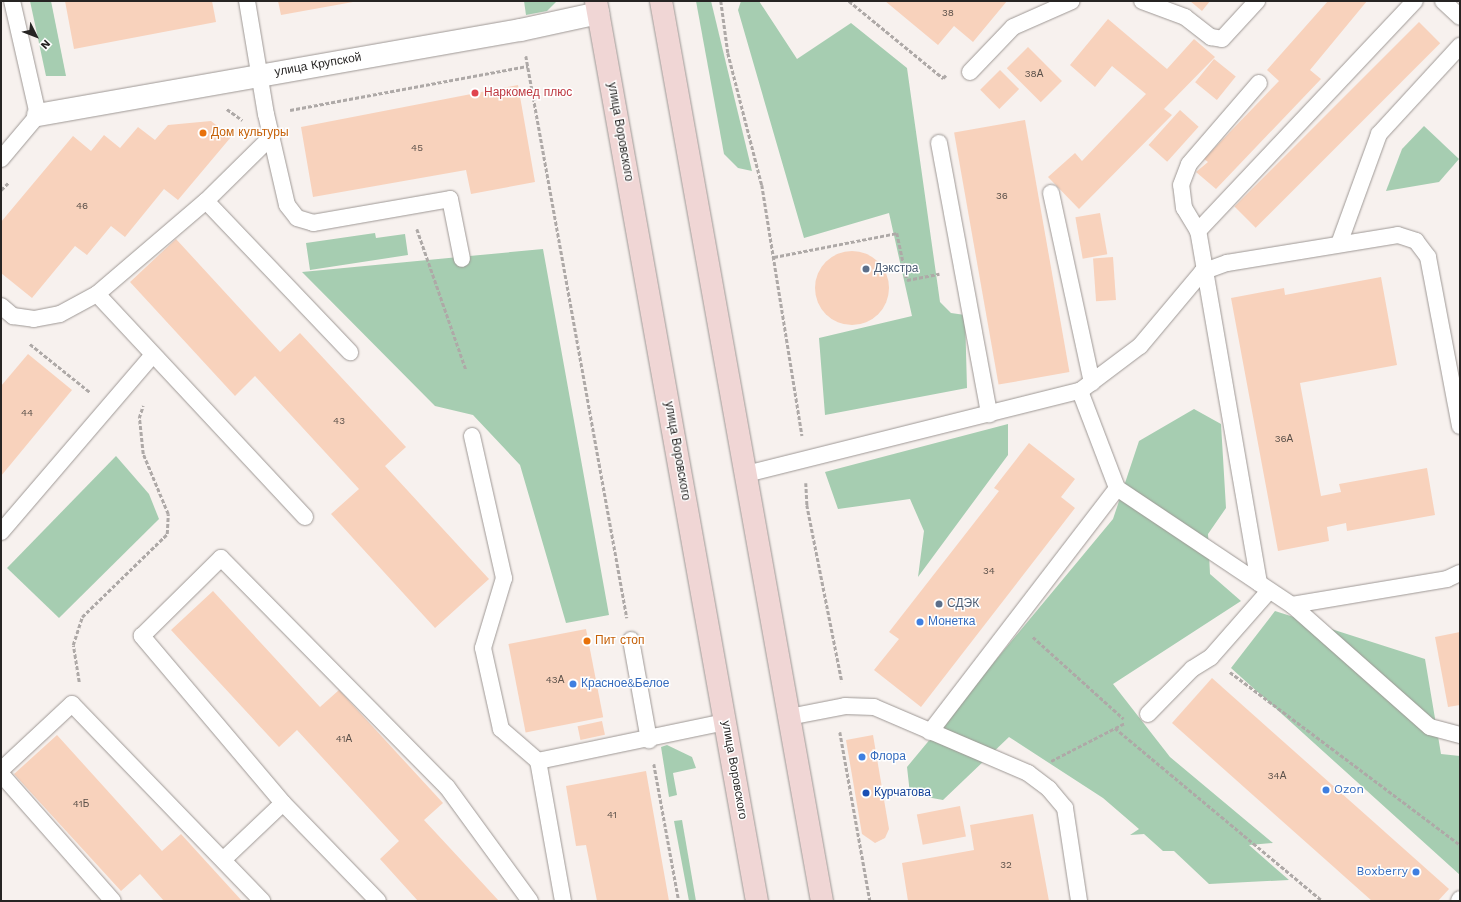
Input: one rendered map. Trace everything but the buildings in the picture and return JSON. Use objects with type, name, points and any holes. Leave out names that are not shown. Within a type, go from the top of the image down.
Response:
[{"type":"main road","points":[[661,1],[822,901]]},
{"type":"main road","name":"улица Воровского","points":[[597,7],[757,901]]},
{"type":"street","name":"улица Крупской","points":[[38,115],[521,30],[597,7]]},
{"type":"lane","points":[[1,159],[38,115],[12,1]]},
{"type":"lane","points":[[247,1],[259,76],[287,205],[297,218],[313,223],[450,199],[462,259]]},
{"type":"lane","points":[[970,72],[1013,27],[1072,1]]},
{"type":"lane","points":[[1142,1],[1185,17],[1211,37],[1222,39],[1257,1]]},
{"type":"lane","points":[[1198,231],[1415,1]]},
{"type":"lane","points":[[1443,1],[1460,17]]},
{"type":"lane","points":[[1339,244],[1379,134],[1460,46]]},
{"type":"lane","points":[[1148,714],[1192,669],[1211,657],[1264,587],[1202,272],[1198,231],[1184,208],[1181,185],[1189,164],[1259,83]]},
{"type":"lane","points":[[7,311],[34,319],[60,314],[97,294],[206,200],[272,136]]},
{"type":"lane","points":[[939,142],[989,414]]},
{"type":"lane","points":[[1051,192],[1086,387],[1117,488],[1264,587],[1292,604],[1430,727],[1460,735]]},
{"type":"lane","points":[[206,200],[350,352]]},
{"type":"lane","points":[[746,474],[989,414],[1086,387],[1140,346],[1202,272],[1227,263],[1398,234],[1416,240],[1428,257],[1460,426]]},
{"type":"lane","points":[[97,294],[152,356],[305,517]]},
{"type":"lane","points":[[1,532],[109,408],[152,356]]},
{"type":"lane","points":[[472,436],[504,578],[483,648],[501,729],[538,761],[563,901]]},
{"type":"lane","points":[[930,732],[1016,622],[1117,488]]},
{"type":"lane","points":[[378,901],[283,803],[142,636],[221,558],[447,787],[530,901]]},
{"type":"lane","points":[[1292,604],[1447,580],[1460,573]]},
{"type":"lane","points":[[631,640],[649,740]]},
{"type":"lane","points":[[1,770],[72,704],[224,859],[262,901]]},
{"type":"lane","points":[[789,717],[845,706],[874,708],[1028,773],[1049,788],[1064,808],[1079,901]]},
{"type":"lane","points":[[538,761],[649,740],[725,722]]},
{"type":"lane","points":[[1,774],[113,901]]},
{"type":"lane","points":[[224,859],[283,803]]},
{"type":"path","points":[[849,1],[943,78],[948,73]]},
{"type":"path","points":[[521,30],[631,640]]},
{"type":"path","points":[[408,206],[466,370]]},
{"type":"path","points":[[774,257],[897,233],[907,280],[963,269]]},
{"type":"path","points":[[7,311],[17,333],[109,408]]},
{"type":"path","points":[[72,704],[80,679],[73,645],[82,617],[167,534],[168,514],[143,454],[139,418],[146,399]]},
{"type":"path","points":[[1016,622],[1127,722],[1028,773]]},
{"type":"path","points":[[1211,657],[1460,845]]},
{"type":"path","points":[[1115,728],[1323,901]]},
{"type":"path","points":[[649,740],[679,901]]},
{"type":"green space","points":[[30,1],[51,1],[66,76],[46,76]]},
{"type":"green space","points":[[524,1],[557,1],[547,11],[526,15]]},
{"type":"green space","points":[[696,1],[711,1],[752,171],[738,168],[724,154]]},
{"type":"green space","points":[[741,1],[759,1],[797,59],[851,23],[907,68],[940,302],[951,313],[965,315],[967,388],[825,415],[819,338],[912,316],[889,213],[804,238],[738,10]]},
{"type":"green space","points":[[1424,126],[1459,159],[1439,182],[1386,191],[1402,149]]},
{"type":"green space","points":[[375,233],[376,238],[405,234],[408,255],[310,270],[306,243]]},
{"type":"green space","points":[[543,249],[609,615],[566,623],[520,465],[473,415],[435,406],[302,272]]},
{"type":"green space","points":[[1194,409],[1221,424],[1226,508],[1208,534],[1210,574],[1241,601],[1113,684],[1170,757],[1273,843],[1249,845],[1289,880],[1209,884],[1174,851],[1163,851],[1144,834],[1130,835],[1139,829],[1103,798],[1009,737],[943,800],[910,794],[907,767],[1113,519],[1139,441]]},
{"type":"green space","points":[[1008,424],[1008,455],[918,577],[924,531],[910,499],[838,509],[825,472]]},
{"type":"green space","points":[[116,456],[149,494],[159,519],[59,618],[7,568]]},
{"type":"green space","points":[[1275,611],[1425,659],[1441,754],[1460,756],[1460,875],[1231,668]]},
{"type":"green space","points":[[667,745],[692,757],[696,768],[673,773],[677,795],[669,797],[661,747]]},
{"type":"green space","points":[[682,820],[696,901],[689,901],[674,821]]},
{"type":"place","name":"Наркомед плюс","points":[[475,93]]},
{"type":"place","name":"Дом культуры","points":[[203,133]]},
{"type":"place","name":"Дэкстра","points":[[866,269]]},
{"type":"place","name":"СДЭК","points":[[939,604]]},
{"type":"place","name":"Монетка","points":[[920,622]]},
{"type":"place","name":"Пит стоп","points":[[587,641]]},
{"type":"place","name":"Красное&Белое","points":[[573,684]]},
{"type":"place","name":"Флора","points":[[862,757]]},
{"type":"place","name":"Ozon","points":[[1326,790]]},
{"type":"place","name":"Курчатова","points":[[866,793]]},
{"type":"place","name":"Boxberry","points":[[1416,872]]}]
